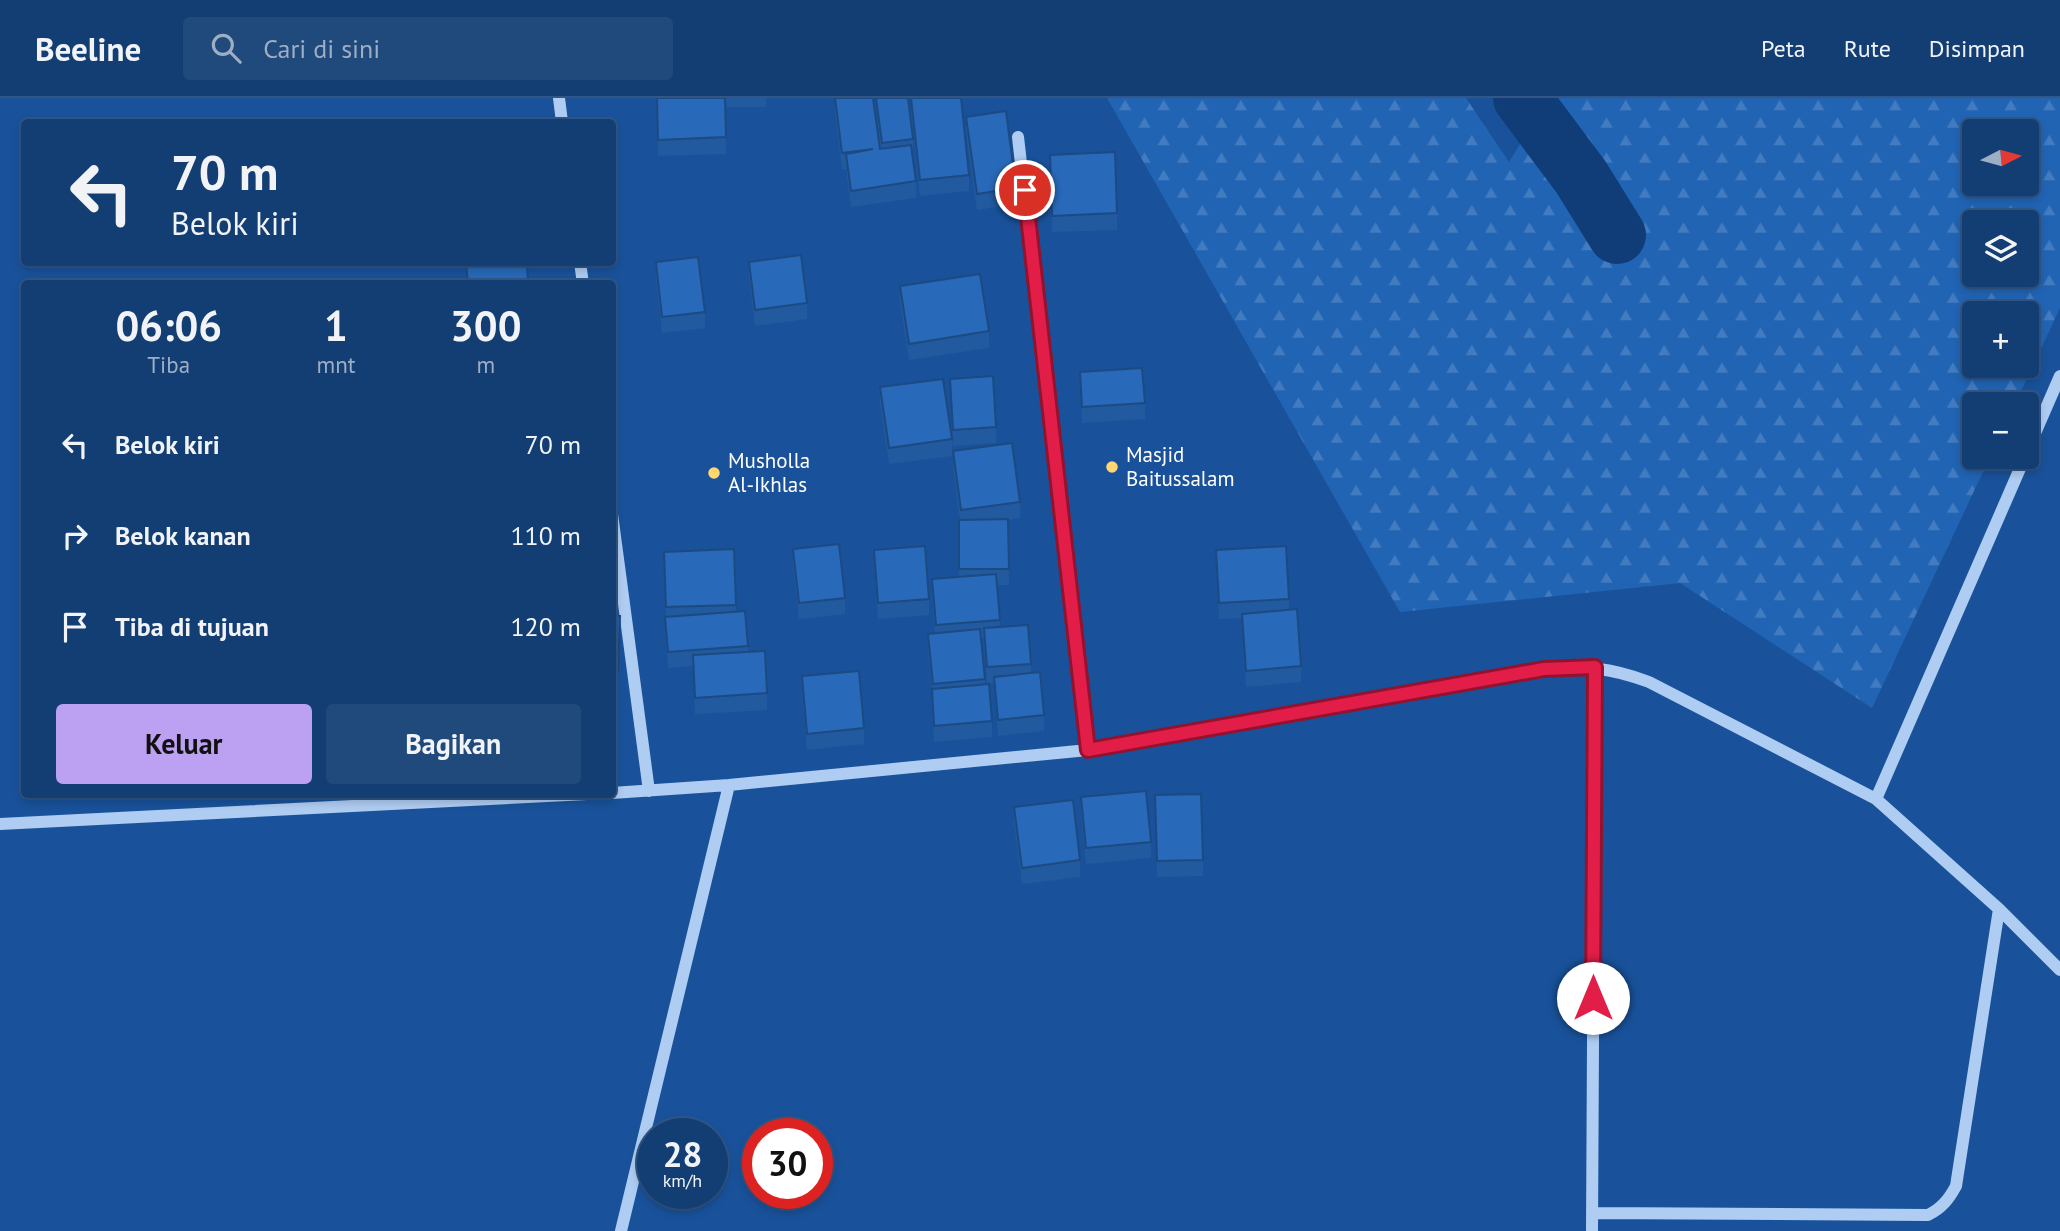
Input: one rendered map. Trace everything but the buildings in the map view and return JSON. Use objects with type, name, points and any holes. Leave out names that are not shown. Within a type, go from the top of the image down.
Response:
[{"type":"street","points":[[559,98],[562,119]]},
{"type":"street","points":[[1018,137],[1088,750]]},
{"type":"street","points":[[2039,425],[2060,376]]},
{"type":"street","points":[[1876,799],[2020,469]]},
{"type":"street","points":[[616,543],[649,791]]},
{"type":"street","points":[[1592,1231],[1595,667]]},
{"type":"street","points":[[616,793],[729,785],[1088,750],[1544,669],[1595,667],[1623,672],[1648,682],[1876,799],[1999,909],[2060,970]]},
{"type":"street","points":[[621,1231],[729,785]]},
{"type":"street","points":[[0,824],[509,798]]},
{"type":"street","points":[[1593,1213],[1928,1214],[1937,1210],[1950,1197],[1956,1186],[1999,909]]},
{"type":"green space","points":[[1107,98],[1466,98],[1509,162],[1549,98],[2060,98],[2060,308],[2039,353],[2039,301],[1962,301],[1962,378],[2027,378],[2021,392],[1962,392],[1962,469],[1984,469],[1872,708],[1680,583],[1400,612]]},
{"type":"waterway","points":[[1522,98],[1581,177],[1617,235]]},
{"type":"place","name":"Masjid Baitussalam","points":[[1112,467]]},
{"type":"place","name":"Musholla Al-Ikhlas","points":[[714,473]]},
{"type":"route","points":[[1025,190],[1088,750],[1544,669],[1595,667],[1593,998]]}]
